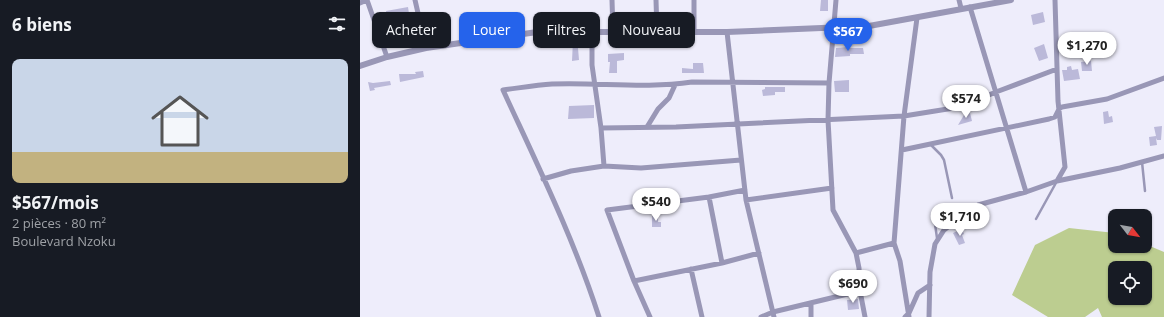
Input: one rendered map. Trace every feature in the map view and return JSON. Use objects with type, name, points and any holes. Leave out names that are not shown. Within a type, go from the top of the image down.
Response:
[{"type":"street","points":[[360,4],[367,0],[387,57]]},
{"type":"street","points":[[415,0],[418,12]]},
{"type":"street","points":[[612,0],[612,12]]},
{"type":"street","points":[[656,0],[656,12]]},
{"type":"street","points":[[694,0],[694,12]]},
{"type":"street","points":[[836,0],[829,83],[828,120],[833,210],[856,253],[859,268],[860,291],[865,317]]},
{"type":"street","points":[[959,0],[961,8]]},
{"type":"street","points":[[695,32],[869,26],[1011,0]]},
{"type":"street","points":[[1055,0],[1059,109],[1065,167],[1057,181]]},
{"type":"street","points":[[970,7],[1026,192]]},
{"type":"street","points":[[907,316],[900,260],[894,243],[904,116],[917,18]]},
{"type":"street","points":[[728,32],[746,200],[774,315]]},
{"type":"street","points":[[451,44],[533,33]]},
{"type":"street","points":[[360,66],[387,57],[426,48]]},
{"type":"street","points":[[592,48],[592,65],[601,128],[604,166]]},
{"type":"street","points":[[601,128],[738,124],[904,116],[960,107],[1057,70]]},
{"type":"street","points":[[902,150],[1055,117],[1059,109],[1062,107],[1107,99],[1164,78]]},
{"type":"street","points":[[599,317],[589,286],[503,90],[552,84],[675,84],[692,82],[829,83]]},
{"type":"street","points":[[647,127],[658,109],[669,98],[675,84]]},
{"type":"street","points":[[929,317],[930,272],[935,244],[944,230],[978,206],[1057,181],[1084,176],[1164,156]]},
{"type":"street","points":[[543,179],[571,171],[604,166],[641,168],[741,160]]},
{"type":"street","points":[[746,200],[832,188]]},
{"type":"street","points":[[650,317],[634,281],[607,210],[745,190]]},
{"type":"street","points":[[708,196],[722,263]]},
{"type":"street","points":[[856,253],[894,243]]},
{"type":"street","points":[[634,281],[722,263],[759,253]]},
{"type":"street","points":[[691,269],[702,317]]},
{"type":"street","points":[[907,316],[918,293],[930,285]]},
{"type":"street","points":[[761,317],[774,315],[811,303],[860,291]]},
{"type":"street","points":[[811,303],[811,317]]},
{"type":"lane","points":[[930,144],[944,160],[952,198]]},
{"type":"lane","points":[[1142,162],[1145,191]]},
{"type":"lane","points":[[1036,219],[1057,181]]},
{"type":"lane","points":[[934,217],[937,240]]},
{"type":"green space","points":[[1069,228],[1108,232],[1108,253],[1152,253],[1152,247],[1164,252],[1164,317],[1102,317],[1098,308],[1085,317],[1048,317],[1012,295],[1035,245]]},
{"type":"building","points":[[821,0],[828,0],[828,11],[820,11]]},
{"type":"building","points":[[408,7],[409,12],[386,12]]},
{"type":"building","points":[[1043,12],[1045,22],[1033,25],[1031,15]]},
{"type":"building","points":[[1044,44],[1048,58],[1039,61],[1034,48]]},
{"type":"building","points":[[573,48],[578,48],[579,60],[572,61]]},
{"type":"building","points":[[836,48],[863,48],[864,54],[850,54],[850,56],[835,57]]},
{"type":"building","points":[[624,53],[624,60],[617,61],[617,73],[609,73],[610,62],[608,62],[608,54]]},
{"type":"building","points":[[1091,61],[1092,71],[1082,71],[1081,62]]},
{"type":"building","points":[[693,63],[703,63],[704,73],[682,73],[682,68],[693,69]]},
{"type":"building","points":[[1071,66],[1072,70],[1078,69],[1080,79],[1064,81],[1062,70],[1067,70],[1067,67]]},
{"type":"building","points":[[423,71],[424,77],[400,82],[399,74],[416,74],[415,72]]},
{"type":"building","points":[[849,80],[849,92],[835,92],[834,81]]},
{"type":"building","points":[[390,81],[391,85],[374,88],[375,90],[370,91],[368,82],[373,83]]},
{"type":"building","points":[[765,87],[785,87],[785,92],[775,92],[775,95],[763,96],[762,90],[765,89]]},
{"type":"building","points":[[594,105],[594,118],[568,119],[569,106]]},
{"type":"building","points":[[1108,111],[1109,117],[1112,116],[1113,122],[1104,124],[1103,112]]},
{"type":"building","points":[[970,113],[972,121],[958,125],[964,115]]},
{"type":"building","points":[[1162,126],[1161,140],[1157,140],[1156,138],[1157,145],[1150,146],[1149,137],[1156,136],[1154,127]]},
{"type":"building","points":[[652,216],[658,216],[658,222],[661,222],[661,227],[652,227]]},
{"type":"building","points":[[962,229],[964,234],[962,235],[965,243],[959,245],[953,233]]},
{"type":"building","points":[[858,299],[859,309],[848,310],[847,300]]}]
